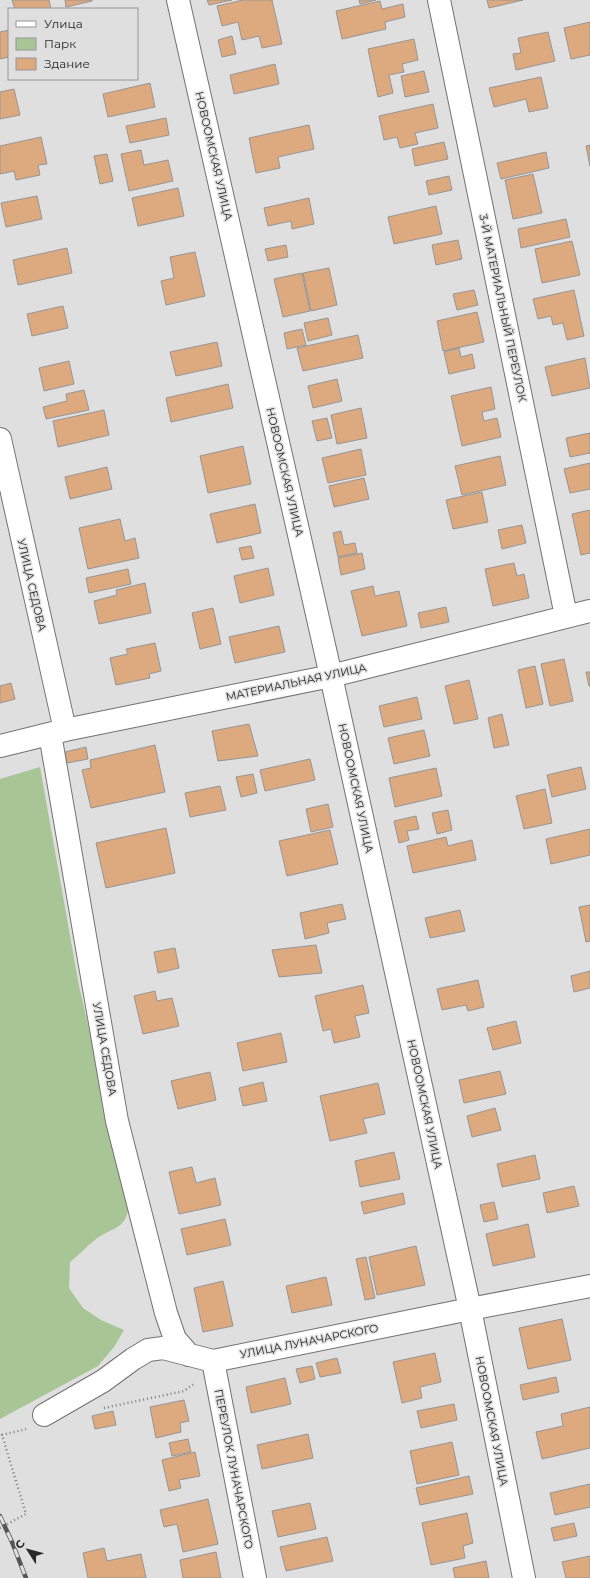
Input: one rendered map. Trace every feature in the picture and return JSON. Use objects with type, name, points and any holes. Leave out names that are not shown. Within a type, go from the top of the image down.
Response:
[{"type":"street","name":"НОВООМСКАЯ УЛИЦА","points":[[178,0],[331,676],[470,1309],[524,1578]]},
{"type":"street","name":"3-Й МАТЕРИАЛЬНЫЙ ПЕРЕУЛОК","points":[[439,0],[566,616]]},
{"type":"street","name":"УЛИЦА СЕДОВА","points":[[0,439],[57,732],[117,1121],[166,1313],[175,1339],[189,1355]]},
{"type":"street","name":"МАТЕРИАЛЬНАЯ УЛИЦА","points":[[0,746],[57,732],[331,676],[590,611]]},
{"type":"street","name":"УЛИЦА ЛУНАЧАРСКОГО","points":[[38,1421],[103,1381],[148,1350],[163,1348],[213,1361],[590,1286]]},
{"type":"street","name":"ПЕРЕУЛОК ЛУНАЧАРСКОГО","points":[[213,1361],[255,1578]]},
{"type":"path","points":[[99,1410],[184,1391],[200,1380],[213,1361]]},
{"type":"path","points":[[0,1528],[26,1514],[2,1435],[38,1421]]},
{"type":"green space","points":[[40,767],[79,986],[129,1200],[126,1217],[120,1226],[96,1239],[70,1262],[69,1288],[83,1308],[101,1320],[124,1330],[114,1347],[98,1366],[0,1419],[0,779]]},
{"type":"building","points":[[12,0],[49,0],[51,8],[15,8]]},
{"type":"building","points":[[65,0],[92,0],[92,1],[66,7]]},
{"type":"building","points":[[207,0],[232,0],[209,5]]},
{"type":"building","points":[[243,0],[272,0],[282,44],[262,48],[259,36],[242,40],[238,22],[222,26],[217,6]]},
{"type":"building","points":[[359,0],[376,0],[360,4]]},
{"type":"building","points":[[487,0],[523,0],[489,8]]},
{"type":"building","points":[[380,1],[382,9],[403,4],[405,17],[385,22],[386,29],[342,39],[336,11]]},
{"type":"building","points":[[590,22],[590,55],[571,59],[564,28]]},
{"type":"building","points":[[8,30],[8,57],[0,59],[0,32]]},
{"type":"building","points":[[548,32],[555,61],[516,70],[513,54],[521,53],[518,38]]},
{"type":"building","points":[[232,36],[236,54],[222,57],[218,40]]},
{"type":"building","points":[[414,39],[418,60],[402,64],[404,72],[389,75],[393,93],[378,97],[368,49]]},
{"type":"building","points":[[275,64],[279,84],[234,94],[230,75]]},
{"type":"building","points":[[424,71],[429,92],[405,97],[401,76]]},
{"type":"building","points":[[541,77],[548,108],[529,112],[526,99],[494,107],[489,88]]},
{"type":"building","points":[[150,83],[155,107],[108,117],[103,94]]},
{"type":"building","points":[[14,89],[20,115],[0,119],[0,92]]},
{"type":"building","points":[[433,104],[438,128],[415,133],[418,144],[400,148],[397,137],[384,140],[379,116]]},
{"type":"building","points":[[166,118],[169,135],[130,143],[126,126]]},
{"type":"building","points":[[309,125],[314,149],[278,157],[280,168],[256,173],[249,138]]},
{"type":"building","points":[[41,137],[47,164],[38,165],[40,175],[16,180],[14,171],[0,174],[0,146]]},
{"type":"building","points":[[444,142],[448,159],[415,166],[412,149]]},
{"type":"building","points":[[590,145],[590,166],[586,146]]},
{"type":"building","points":[[141,150],[144,165],[168,160],[173,181],[129,191],[121,154]]},
{"type":"building","points":[[546,152],[549,168],[501,179],[497,163]]},
{"type":"building","points":[[107,154],[113,181],[100,184],[94,156]]},
{"type":"building","points":[[533,174],[542,213],[513,219],[505,180]]},
{"type":"building","points":[[449,176],[452,190],[429,195],[426,181]]},
{"type":"building","points":[[178,188],[184,216],[138,226],[132,198]]},
{"type":"building","points":[[37,196],[42,219],[6,227],[1,203]]},
{"type":"building","points":[[309,198],[314,224],[292,229],[291,221],[268,226],[264,208]]},
{"type":"building","points":[[436,206],[442,234],[394,244],[388,217]]},
{"type":"building","points":[[566,219],[570,237],[521,248],[518,229]]},
{"type":"building","points":[[458,240],[462,259],[436,265],[432,245]]},
{"type":"building","points":[[572,241],[580,275],[542,283],[535,249]]},
{"type":"building","points":[[286,245],[288,257],[268,261],[265,249]]},
{"type":"building","points":[[67,248],[72,273],[18,285],[13,260]]},
{"type":"building","points":[[195,252],[205,296],[166,305],[161,281],[174,278],[170,257]]},
{"type":"building","points":[[329,268],[337,305],[311,311],[303,273]]},
{"type":"building","points":[[302,273],[310,311],[283,317],[274,279]]},
{"type":"building","points":[[474,290],[478,305],[457,310],[453,294]]},
{"type":"building","points":[[574,290],[584,336],[567,340],[563,323],[553,325],[551,316],[538,319],[533,299]]},
{"type":"building","points":[[63,306],[68,328],[32,336],[27,314]]},
{"type":"building","points":[[477,312],[484,342],[443,351],[437,321]]},
{"type":"building","points":[[328,318],[332,335],[308,341],[304,323]]},
{"type":"building","points":[[302,329],[306,345],[287,349],[284,333]]},
{"type":"building","points":[[358,335],[363,358],[303,371],[297,348]]},
{"type":"building","points":[[217,342],[222,366],[176,376],[170,352]]},
{"type":"building","points":[[459,348],[461,357],[472,354],[475,368],[449,374],[444,352]]},
{"type":"building","points":[[585,358],[590,388],[552,396],[545,367]]},
{"type":"building","points":[[69,361],[74,384],[44,391],[39,368]]},
{"type":"building","points":[[337,379],[342,401],[313,408],[308,386]]},
{"type":"building","points":[[228,384],[233,408],[171,422],[166,398]]},
{"type":"building","points":[[491,387],[495,409],[482,412],[484,421],[497,418],[501,437],[462,446],[451,396]]},
{"type":"building","points":[[84,390],[89,410],[46,419],[43,407],[67,401],[66,394]]},
{"type":"building","points":[[361,408],[367,438],[337,444],[331,415]]},
{"type":"building","points":[[104,410],[109,435],[58,447],[53,421]]},
{"type":"building","points":[[327,418],[332,438],[317,441],[312,421]]},
{"type":"building","points":[[590,433],[590,453],[570,457],[566,438]]},
{"type":"building","points":[[243,446],[251,484],[208,493],[200,456]]},
{"type":"building","points":[[361,449],[366,475],[328,483],[322,458]]},
{"type":"building","points":[[500,456],[506,485],[462,495],[455,466]]},
{"type":"building","points":[[590,463],[590,489],[570,493],[564,469]]},
{"type":"building","points":[[107,467],[112,489],[70,499],[65,477]]},
{"type":"building","points":[[364,478],[369,499],[334,507],[329,486]]},
{"type":"building","points":[[482,492],[488,522],[453,529],[446,500]]},
{"type":"building","points":[[255,504],[261,533],[217,543],[210,514]]},
{"type":"building","points":[[590,510],[590,553],[581,555],[572,514]]},
{"type":"building","points":[[120,519],[125,541],[135,538],[139,558],[88,569],[79,528]]},
{"type":"building","points":[[522,525],[526,543],[502,549],[498,530]]},
{"type":"building","points":[[341,531],[344,545],[355,543],[357,553],[338,557],[333,533]]},
{"type":"building","points":[[251,546],[254,558],[242,560],[239,548]]},
{"type":"building","points":[[362,553],[365,569],[341,575],[338,558]]},
{"type":"building","points":[[514,563],[517,576],[524,574],[529,598],[493,606],[485,569]]},
{"type":"building","points":[[268,568],[274,595],[240,603],[234,576]]},
{"type":"building","points":[[128,569],[131,584],[89,593],[86,578]]},
{"type":"building","points":[[145,583],[151,613],[99,624],[94,601],[117,595],[116,590]]},
{"type":"building","points":[[373,586],[375,596],[399,591],[407,626],[362,636],[351,591]]},
{"type":"building","points":[[446,607],[449,622],[421,628],[418,613]]},
{"type":"building","points":[[213,608],[221,644],[200,649],[192,613]]},
{"type":"building","points":[[279,626],[285,652],[235,663],[229,637]]},
{"type":"building","points":[[155,643],[161,671],[149,674],[150,678],[116,685],[110,658],[128,654],[126,649]]},
{"type":"building","points":[[564,659],[573,701],[550,706],[541,664]]},
{"type":"building","points":[[535,666],[543,704],[526,708],[518,670]]},
{"type":"building","points":[[586,672],[590,672],[590,686],[589,686]]},
{"type":"building","points":[[469,680],[478,719],[454,724],[445,686]]},
{"type":"building","points":[[11,683],[15,699],[0,703],[0,686]]},
{"type":"building","points":[[417,697],[422,719],[384,727],[379,706]]},
{"type":"building","points":[[502,714],[509,745],[494,748],[488,718]]},
{"type":"building","points":[[249,724],[258,756],[218,761],[212,731]]},
{"type":"building","points":[[424,730],[430,756],[394,764],[388,738]]},
{"type":"building","points":[[155,745],[165,792],[91,808],[82,770],[91,768],[90,760]]},
{"type":"building","points":[[86,747],[88,759],[67,763],[65,752]]},
{"type":"building","points":[[310,759],[315,780],[265,791],[260,770]]},
{"type":"building","points":[[581,767],[586,789],[552,797],[547,775]]},
{"type":"building","points":[[436,768],[442,796],[395,807],[389,778]]},
{"type":"building","points":[[253,774],[257,793],[241,797],[236,777]]},
{"type":"building","points":[[220,786],[226,810],[190,817],[185,793]]},
{"type":"building","points":[[545,789],[552,823],[524,829],[516,796]]},
{"type":"building","points":[[328,804],[333,827],[311,832],[306,809]]},
{"type":"building","points":[[448,810],[452,830],[437,834],[432,813]]},
{"type":"building","points":[[416,816],[419,829],[407,831],[409,840],[399,843],[394,821]]},
{"type":"building","points":[[166,828],[175,873],[106,888],[96,843]]},
{"type":"building","points":[[590,829],[590,855],[551,864],[546,839]]},
{"type":"building","points":[[330,830],[338,864],[287,876],[279,841]]},
{"type":"building","points":[[446,837],[448,846],[472,840],[476,860],[413,873],[407,846]]},
{"type":"building","points":[[342,904],[346,919],[327,923],[329,933],[305,939],[300,913]]},
{"type":"building","points":[[590,905],[590,941],[586,942],[579,907]]},
{"type":"building","points":[[460,910],[465,931],[430,938],[425,918]]},
{"type":"building","points":[[316,945],[322,973],[279,977],[272,950]]},
{"type":"building","points":[[175,948],[179,968],[158,973],[154,952]]},
{"type":"building","points":[[590,971],[590,988],[574,992],[571,976]]},
{"type":"building","points":[[478,980],[484,1007],[468,1011],[466,1005],[442,1010],[437,989]]},
{"type":"building","points":[[363,985],[369,1013],[355,1016],[360,1037],[334,1043],[331,1029],[323,1031],[315,996]]},
{"type":"building","points":[[155,991],[157,1001],[172,998],[179,1026],[143,1034],[134,996]]},
{"type":"building","points":[[516,1021],[521,1043],[493,1050],[487,1028]]},
{"type":"building","points":[[281,1033],[287,1062],[243,1071],[237,1043]]},
{"type":"building","points":[[500,1071],[506,1094],[464,1103],[459,1080]]},
{"type":"building","points":[[210,1072],[216,1100],[178,1109],[171,1081]]},
{"type":"building","points":[[263,1082],[267,1101],[243,1106],[239,1088]]},
{"type":"building","points":[[378,1083],[385,1114],[363,1119],[367,1133],[330,1141],[320,1096]]},
{"type":"building","points":[[495,1108],[501,1130],[472,1137],[467,1116]]},
{"type":"building","points":[[394,1152],[400,1179],[360,1187],[355,1161]]},
{"type":"building","points":[[535,1155],[540,1179],[502,1187],[497,1164]]},
{"type":"building","points":[[192,1167],[196,1183],[215,1178],[221,1205],[179,1214],[169,1172]]},
{"type":"building","points":[[574,1186],[579,1206],[547,1213],[543,1193]]},
{"type":"building","points":[[403,1193],[405,1204],[364,1214],[361,1202]]},
{"type":"building","points":[[494,1202],[498,1219],[484,1222],[480,1205]]},
{"type":"building","points":[[225,1219],[231,1245],[187,1255],[181,1229]]},
{"type":"building","points":[[528,1224],[535,1257],[493,1266],[486,1234]]},
{"type":"building","points":[[416,1246],[425,1285],[377,1295],[369,1257]]},
{"type":"building","points":[[366,1257],[375,1298],[365,1300],[356,1259]]},
{"type":"building","points":[[326,1277],[332,1305],[292,1313],[286,1286]]},
{"type":"building","points":[[223,1281],[233,1326],[203,1332],[194,1288]]},
{"type":"building","points":[[562,1319],[571,1360],[528,1369],[519,1328]]},
{"type":"building","points":[[435,1353],[441,1382],[420,1387],[422,1398],[402,1403],[393,1362]]},
{"type":"building","points":[[337,1358],[341,1373],[320,1377],[316,1363]]},
{"type":"building","points":[[312,1366],[315,1379],[300,1383],[296,1369]]},
{"type":"building","points":[[556,1377],[559,1392],[523,1400],[520,1385]]},
{"type":"building","points":[[285,1378],[291,1404],[251,1413],[246,1387]]},
{"type":"building","points":[[184,1400],[189,1421],[180,1423],[181,1432],[156,1438],[150,1407]]},
{"type":"building","points":[[454,1404],[457,1420],[421,1428],[417,1411]]},
{"type":"building","points":[[590,1407],[590,1448],[542,1459],[536,1432],[563,1426],[561,1414]]},
{"type":"building","points":[[113,1411],[116,1425],[95,1429],[92,1416]]},
{"type":"building","points":[[308,1434],[313,1458],[262,1469],[257,1445]]},
{"type":"building","points":[[188,1439],[191,1452],[172,1456],[169,1443]]},
{"type":"building","points":[[452,1442],[459,1475],[417,1484],[410,1451]]},
{"type":"building","points":[[195,1452],[200,1476],[179,1480],[181,1488],[169,1491],[162,1460]]},
{"type":"building","points":[[469,1476],[473,1494],[420,1505],[416,1488]]},
{"type":"building","points":[[590,1484],[590,1507],[555,1515],[550,1493]]},
{"type":"building","points":[[208,1499],[218,1544],[183,1552],[177,1524],[164,1527],[160,1510]]},
{"type":"building","points":[[310,1503],[316,1529],[278,1537],[272,1511]]},
{"type":"building","points":[[467,1513],[473,1543],[463,1546],[465,1558],[431,1565],[422,1523]]},
{"type":"building","points":[[574,1523],[577,1536],[554,1541],[551,1528]]},
{"type":"building","points":[[327,1537],[333,1561],[286,1571],[280,1547]]},
{"type":"building","points":[[104,1548],[107,1561],[141,1554],[146,1578],[88,1578],[83,1553]]},
{"type":"building","points":[[216,1552],[221,1578],[183,1578],[180,1560]]},
{"type":"building","points":[[590,1556],[590,1578],[566,1578],[562,1562]]},
{"type":"building","points":[[486,1561],[489,1578],[455,1578],[453,1568]]},
{"type":"railway","points":[[0,1516],[26,1578]]}]
